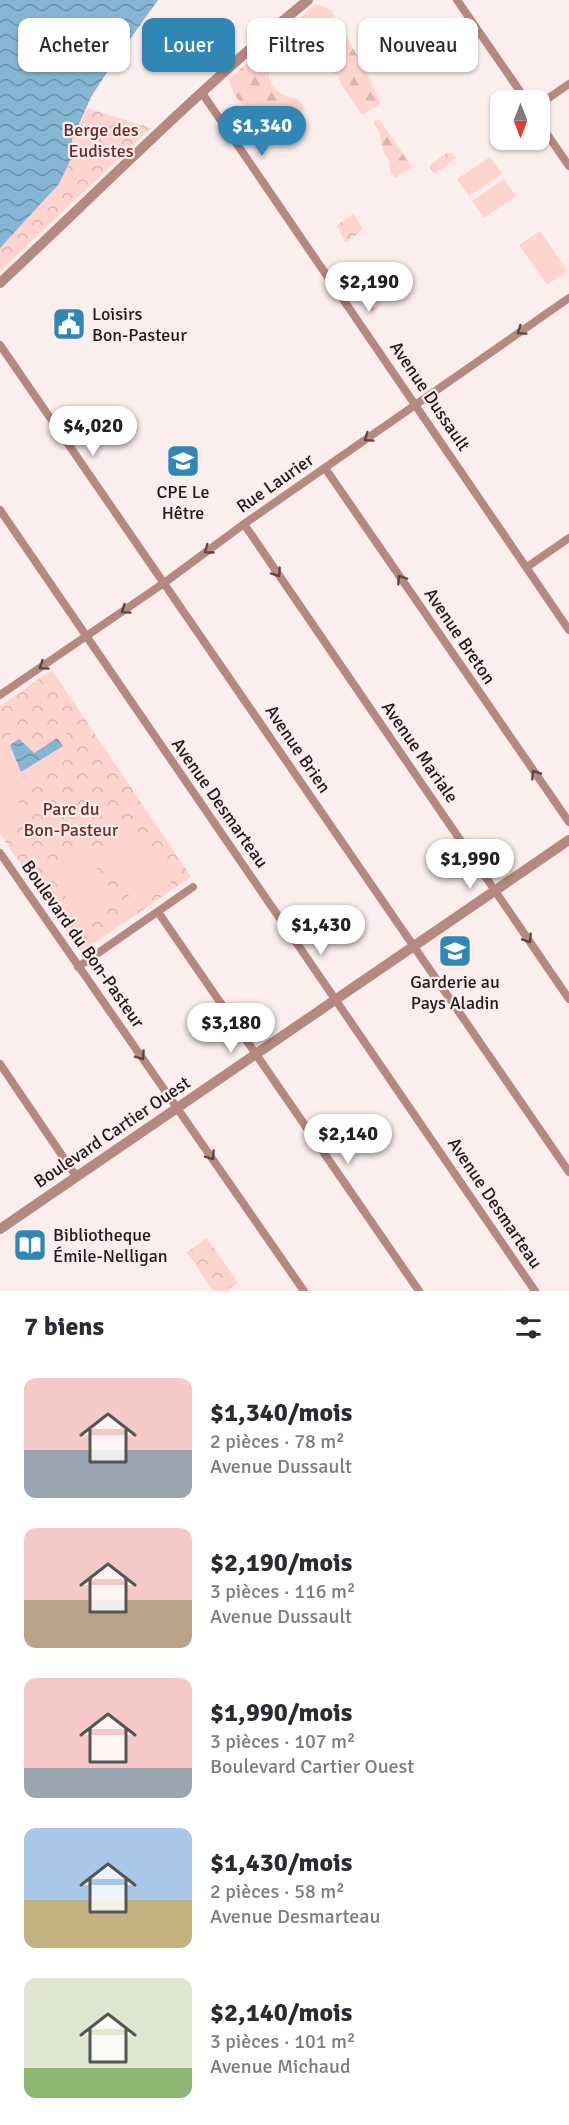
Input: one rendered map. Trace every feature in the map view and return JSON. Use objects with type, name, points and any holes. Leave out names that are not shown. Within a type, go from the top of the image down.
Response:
[{"type":"street","points":[[0,284],[102,185],[308,0]]},
{"type":"street","points":[[456,0],[519,90]]},
{"type":"street","points":[[550,97],[569,84]]},
{"type":"street","name":"Avenue Dussault","points":[[202,93],[569,630]]},
{"type":"street","points":[[550,138],[569,166]]},
{"type":"street","name":"Rue Laurier","points":[[0,695],[164,583],[569,298]]},
{"type":"street","name":"Avenue Brien","points":[[0,345],[569,1172]]},
{"type":"street","name":"Avenue Breton","points":[[325,468],[569,822]]},
{"type":"street","name":"Avenue Desmarteau","points":[[0,510],[536,1291]]},
{"type":"street","name":"Avenue Mariale","points":[[244,525],[569,999]]},
{"type":"street","points":[[527,567],[569,538]]},
{"type":"street","name":"Boulevard Cartier Ouest","points":[[0,1229],[569,840]]},
{"type":"street","name":"Boulevard du Bon-Pasteur","points":[[0,853],[304,1291]]},
{"type":"street","points":[[78,967],[193,887]]},
{"type":"street","points":[[158,912],[419,1291]]},
{"type":"street","points":[[0,1064],[76,1176]]},
{"type":"green space","points":[[316,4],[331,10],[336,18],[300,18]]},
{"type":"green space","points":[[346,36],[358,57],[358,72],[366,72],[381,104],[362,115],[338,76],[331,72],[346,72]]},
{"type":"green space","points":[[247,63],[247,72],[269,72],[271,84],[275,89],[300,101],[305,109],[268,133],[258,126],[236,96],[229,79]]},
{"type":"green space","name":"Berge des Eudistes","points":[[87,108],[151,128],[0,271],[0,248],[59,184],[71,159],[72,141]]},
{"type":"green space","points":[[379,119],[412,167],[395,178],[383,150],[379,131],[374,123]]},
{"type":"green space","points":[[447,153],[452,153],[456,158],[436,173],[433,172],[431,164]]},
{"type":"green space","points":[[490,157],[502,174],[469,196],[457,179]]},
{"type":"green space","points":[[504,179],[516,196],[484,218],[472,201]]},
{"type":"green space","points":[[353,214],[363,229],[345,242],[337,225]]},
{"type":"green space","points":[[540,231],[567,271],[547,285],[519,245]]},
{"type":"green space","points":[[388,263],[405,287],[399,294],[392,297],[385,295],[381,297],[382,305],[370,313],[353,288]]},
{"type":"green space","name":"Parc du Bon-Pasteur","points":[[52,670],[191,877],[83,951],[80,951],[0,834],[0,706]]},
{"type":"green space","points":[[23,725],[38,746],[63,729],[76,749],[11,792],[28,817],[24,820],[26,823],[16,830],[14,827],[10,829],[0,815],[0,741]]},
{"type":"green space","points":[[133,830],[171,883],[137,907],[99,854]]},
{"type":"green space","points":[[81,847],[119,900],[85,924],[47,871]]},
{"type":"green space","points":[[207,1238],[238,1283],[226,1291],[213,1291],[187,1252]]},
{"type":"water","points":[[0,0],[158,0],[145,18],[142,18],[142,22],[130,39],[130,18],[18,18],[18,72],[107,72],[91,97],[72,140],[71,159],[59,184],[0,248]]},
{"type":"water","points":[[57,738],[63,746],[21,772],[10,745],[19,739],[34,753]]},
{"type":"place","name":"Loisirs Bon-Pasteur","points":[[69,324]]},
{"type":"place","name":"CPE Le Hêtre","points":[[183,461]]},
{"type":"place","name":"Garderie au Pays Aladin","points":[[455,951]]},
{"type":"place","name":"Bibliotheque Émile-Nelligan","points":[[30,1245]]}]
